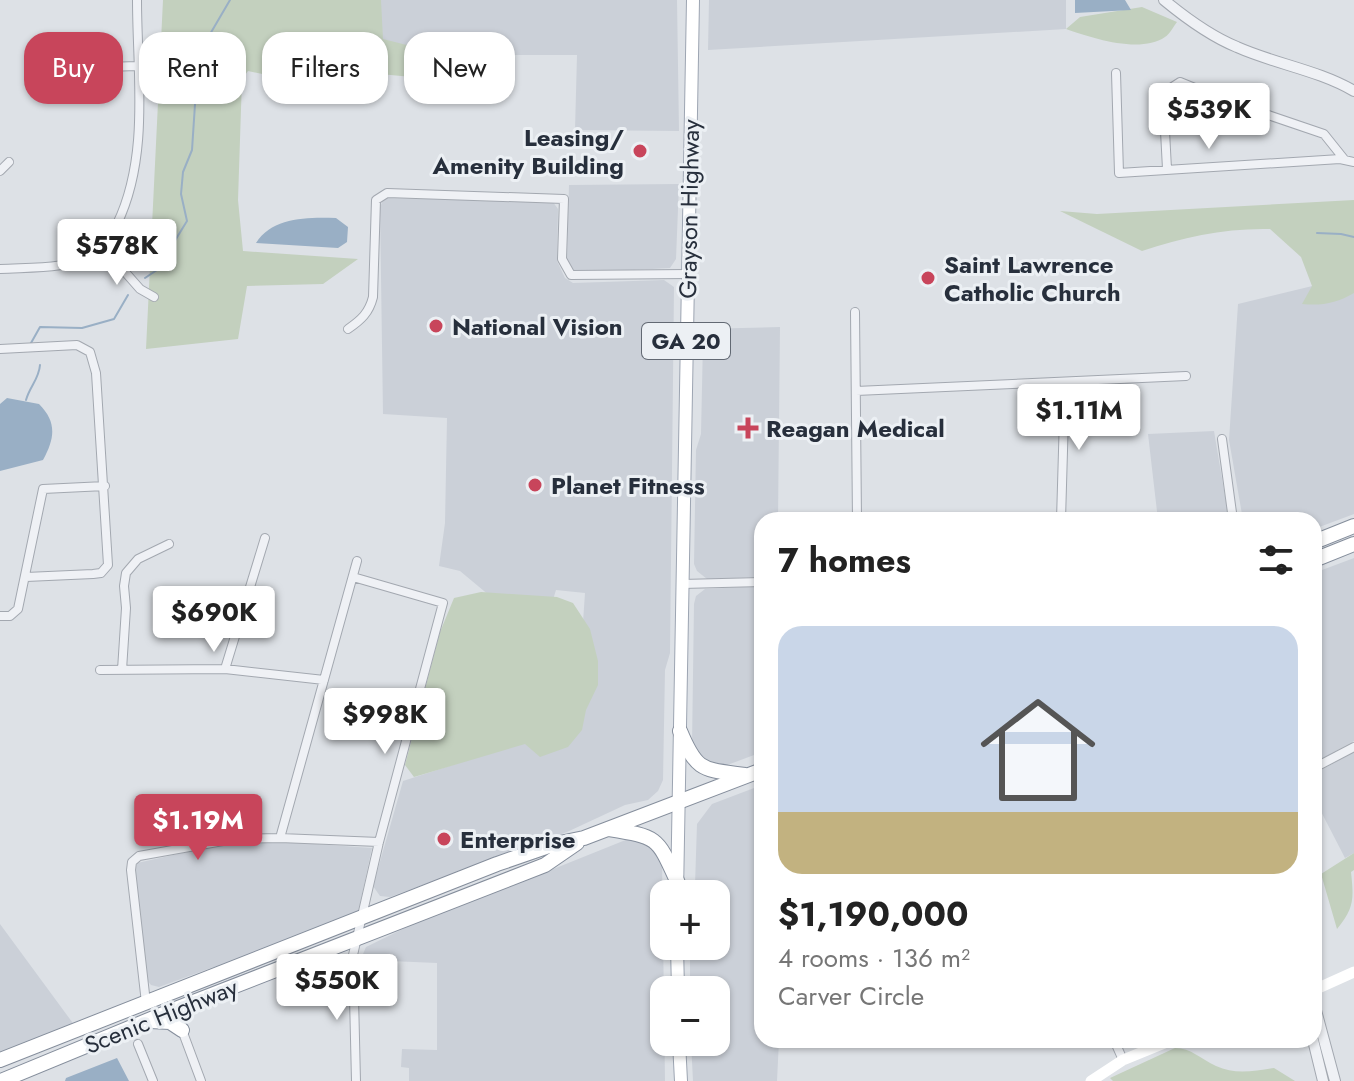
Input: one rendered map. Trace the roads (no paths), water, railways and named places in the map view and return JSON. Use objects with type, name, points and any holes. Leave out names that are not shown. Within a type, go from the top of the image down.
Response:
[{"type":"highway","points":[[1322,539],[1354,526]]},
{"type":"highway","points":[[1322,557],[1354,544]]},
{"type":"highway","points":[[680,731],[691,759],[701,767],[754,773]]},
{"type":"highway","name":"Scenic Highway","points":[[0,1060],[523,855],[584,838],[754,774]]},
{"type":"highway","points":[[609,829],[643,834],[655,840],[662,847],[675,880]]},
{"type":"highway","name":"Scenic Highway","points":[[1,1081],[187,1004],[545,865],[584,838]]},
{"type":"highway","points":[[182,1030],[182,1017],[187,1004]]},
{"type":"highway","points":[[146,1021],[170,1022],[182,1030]]},
{"type":"main road","name":"Grayson Highway","points":[[678,880],[693,0]]},
{"type":"main road","points":[[1322,986],[1354,972]]},
{"type":"main road","points":[[1091,1081],[1123,1060],[1152,1048]]},
{"type":"main road","points":[[680,1056],[681,1081]]},
{"type":"street","points":[[0,269],[67,264],[96,253],[111,237],[127,204],[138,142],[137,0]]},
{"type":"street","points":[[1164,0],[1221,40],[1259,56],[1320,75],[1354,91]]},
{"type":"street","points":[[123,66],[137,66]]},
{"type":"street","points":[[1116,73],[1119,173],[1344,159],[1354,162]]},
{"type":"street","points":[[1167,169],[1163,93],[1180,82],[1324,134],[1344,159]]},
{"type":"street","points":[[0,171],[9,162]]},
{"type":"street","points":[[348,329],[361,320],[370,308],[376,200],[387,193],[564,199],[562,259],[571,275],[688,274]]},
{"type":"street","points":[[103,247],[140,289],[154,297]]},
{"type":"street","points":[[855,312],[857,512]]},
{"type":"street","points":[[0,349],[77,345],[90,352],[96,373],[105,486],[106,570],[93,574],[26,577]]},
{"type":"street","points":[[856,391],[1186,376]]},
{"type":"street","points":[[1061,512],[1065,382]]},
{"type":"street","points":[[1222,439],[1232,512]]},
{"type":"street","points":[[0,616],[10,616],[18,609],[43,489],[105,486]]},
{"type":"street","points":[[225,669],[265,538]]},
{"type":"street","points":[[122,670],[126,573],[138,559],[169,544]]},
{"type":"street","points":[[280,838],[357,561]]},
{"type":"street","points":[[353,577],[443,603],[379,842],[358,937],[352,976],[356,1081]]},
{"type":"street","points":[[682,584],[754,582]]},
{"type":"street","points":[[100,670],[225,669],[324,680]]},
{"type":"street","points":[[1322,764],[1354,747]]},
{"type":"street","points":[[146,1003],[132,862],[139,856],[216,842],[280,838],[379,842]]},
{"type":"street","points":[[182,1030],[201,1081]]},
{"type":"street","points":[[1322,1033],[1335,1081]]},
{"type":"street","points":[[138,1044],[153,1081]]},
{"type":"street","points":[[1118,1048],[1123,1060]]},
{"type":"street","points":[[1315,1048],[1323,1081]]},
{"type":"water","points":[[1075,0],[1125,0],[1131,10],[1075,13]]},
{"type":"water","points":[[336,218],[348,227],[347,242],[338,248],[256,243],[263,234],[281,223]]},
{"type":"water","points":[[7,398],[39,404],[49,417],[52,437],[43,460],[0,471],[0,404]]},
{"type":"water","points":[[117,1058],[129,1081],[65,1081],[66,1078]]},
{"type":"waterway","points":[[145,278],[157,270],[187,221],[181,194],[183,172],[192,150],[196,89],[206,41],[230,0]]},
{"type":"waterway","points":[[1317,233],[1354,237]]},
{"type":"waterway","points":[[31,343],[40,327],[82,328],[114,319],[128,295]]},
{"type":"waterway","points":[[26,400],[40,365]]},
{"type":"place","name":"Leasing/ Amenity Building","points":[[640,151]]},
{"type":"place","name":"Saint Lawrence Catholic Church","points":[[928,278]]},
{"type":"place","name":"National Vision","points":[[436,326]]},
{"type":"place","name":"Reagan Medical","points":[[748,428]]},
{"type":"place","name":"Planet Fitness","points":[[535,485]]},
{"type":"place","name":"Enterprise","points":[[444,839]]}]
